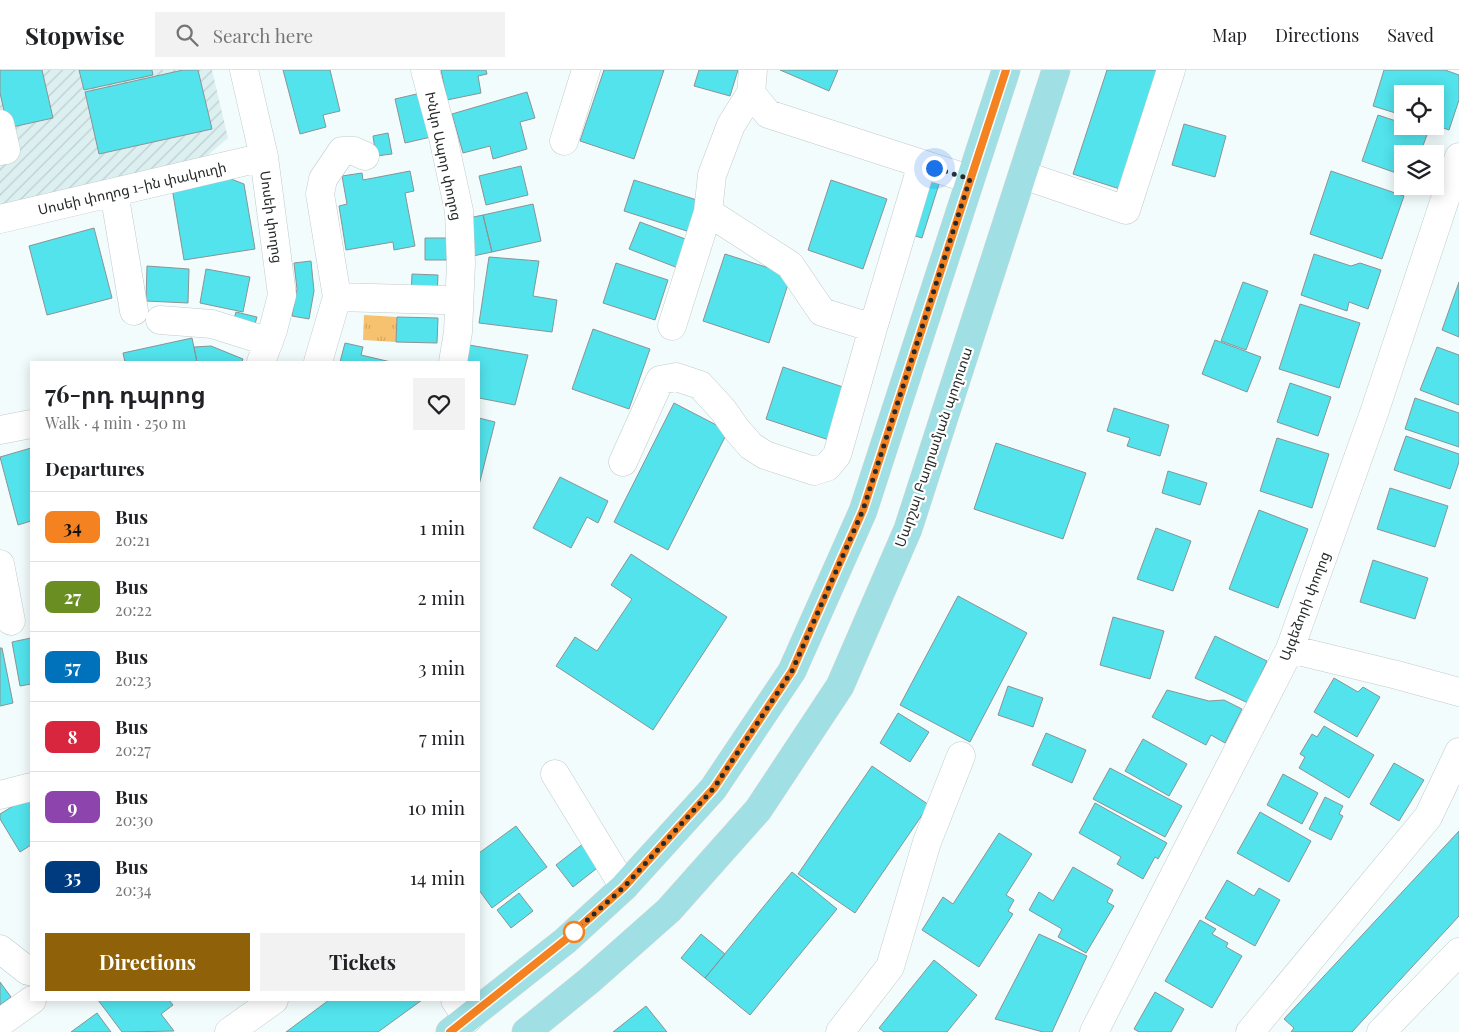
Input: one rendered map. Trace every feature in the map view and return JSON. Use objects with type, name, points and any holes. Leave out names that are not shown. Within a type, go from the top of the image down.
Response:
[{"type":"main road","points":[[458,1017],[565,940],[624,887],[714,788],[792,671],[863,510],[1006,70]]},
{"type":"main road","name":"Մարշալ Բաղրամյան պողոտա","points":[[526,1032],[590,980],[669,910],[758,810],[840,686],[908,529],[1056,70]]},
{"type":"street","name":"Սոսեի փողոց","points":[[244,70],[264,157],[282,295],[265,352]]},
{"type":"street","name":"Խնկո Ապոր փողոց","points":[[425,70],[443,138],[459,211],[461,264],[458,332],[453,361]]},
{"type":"street","points":[[564,141],[586,70]]},
{"type":"street","points":[[1023,175],[1126,210],[1171,70]]},
{"type":"street","points":[[752,81],[768,114],[970,179]]},
{"type":"street","points":[[672,326],[708,212],[712,175],[731,125],[752,81]]},
{"type":"street","points":[[0,124],[6,150],[0,151]]},
{"type":"street","points":[[318,361],[337,297],[320,194],[323,179],[342,151],[354,151],[366,156]]},
{"type":"street","name":"Սոսեի փողոց 1-ին փակուղի","points":[[0,220],[264,157]]},
{"type":"street","name":"Այգեձորի փողոց","points":[[1094,1032],[1290,649],[1374,413],[1459,157]]},
{"type":"street","points":[[623,462],[660,380],[676,377],[700,385],[723,410],[751,446],[764,455],[814,471],[827,467],[837,455],[922,164]]},
{"type":"street","points":[[114,192],[134,311]]},
{"type":"street","points":[[708,212],[790,265],[822,312],[873,328]]},
{"type":"street","points":[[337,297],[443,300]]},
{"type":"street","points":[[160,320],[212,324],[265,352]]},
{"type":"street","points":[[0,430],[30,424]]},
{"type":"street","points":[[0,564],[14,620]]},
{"type":"street","points":[[1290,649],[1459,692]]},
{"type":"street","points":[[1250,1032],[1428,817],[1459,752]]},
{"type":"street","points":[[840,1032],[890,967],[927,842],[961,756]]},
{"type":"street","points":[[555,774],[624,887]]},
{"type":"street","points":[[0,795],[30,787]]},
{"type":"street","points":[[0,949],[28,971]]},
{"type":"street","points":[[1381,1032],[1459,952]]},
{"type":"street","points":[[0,1023],[31,1001]]},
{"type":"street","points":[[229,1032],[273,1001]]},
{"type":"shaded area","points":[[0,70],[212,70],[228,138],[199,163],[0,209]]},
{"type":"green space","points":[[364,315],[397,317],[396,342],[363,340]]},
{"type":"building","points":[[0,70],[42,70],[53,118],[8,128],[0,93]]},
{"type":"building","points":[[79,70],[152,70],[153,75],[84,90]]},
{"type":"building","points":[[183,70],[198,70],[212,129],[99,154],[85,92]]},
{"type":"building","points":[[283,70],[330,70],[340,111],[323,115],[326,127],[300,134]]},
{"type":"building","points":[[441,70],[486,70],[487,74],[478,76],[481,93],[447,100]]},
{"type":"building","points":[[604,70],[664,70],[634,159],[580,141]]},
{"type":"building","points":[[699,70],[738,70],[730,96],[694,86]]},
{"type":"building","points":[[780,70],[838,70],[829,91]]},
{"type":"building","points":[[1107,70],[1158,70],[1120,189],[1073,174]]},
{"type":"building","points":[[1384,70],[1445,70],[1459,75],[1459,100],[1449,130],[1444,128],[1444,85],[1394,85],[1394,113],[1373,106]]},
{"type":"building","points":[[527,92],[535,118],[520,122],[527,149],[493,159],[490,146],[463,153],[452,114]]},
{"type":"building","points":[[421,93],[431,137],[405,143],[395,99]]},
{"type":"building","points":[[1378,115],[1394,120],[1394,135],[1427,135],[1423,145],[1394,145],[1394,172],[1362,161]]},
{"type":"building","points":[[1184,124],[1226,136],[1215,177],[1172,165]]},
{"type":"building","points":[[388,133],[392,154],[376,156],[373,136]]},
{"type":"building","points":[[521,166],[528,195],[486,205],[479,176]]},
{"type":"building","points":[[410,171],[414,191],[405,193],[415,246],[394,250],[393,242],[346,250],[339,206],[347,204],[342,176],[362,173],[363,180]]},
{"type":"building","points":[[1331,171],[1394,193],[1394,195],[1404,196],[1382,259],[1310,234]]},
{"type":"building","points":[[231,179],[244,184],[255,249],[184,260],[172,188]]},
{"type":"building","points":[[922,179],[939,184],[922,238],[905,233]]},
{"type":"building","points":[[634,180],[700,201],[690,232],[624,211]]},
{"type":"building","points":[[831,180],[887,199],[863,269],[808,250]]},
{"type":"building","points":[[533,204],[541,241],[492,252],[483,215]]},
{"type":"building","points":[[483,215],[492,252],[473,256],[464,219]]},
{"type":"building","points":[[640,222],[688,240],[678,268],[629,249]]},
{"type":"building","points":[[94,228],[112,298],[47,315],[29,246]]},
{"type":"building","points":[[425,238],[449,238],[450,260],[425,260]]},
{"type":"building","points":[[725,254],[791,275],[769,343],[703,321]]},
{"type":"building","points":[[1314,254],[1351,266],[1360,263],[1381,270],[1368,309],[1349,302],[1347,311],[1301,295]]},
{"type":"building","points":[[489,257],[539,261],[533,296],[557,300],[552,332],[479,323]]},
{"type":"building","points":[[311,261],[314,291],[309,319],[292,316],[297,289],[294,263]]},
{"type":"building","points":[[616,263],[668,280],[655,320],[603,303]]},
{"type":"building","points":[[147,266],[189,269],[188,303],[146,301]]},
{"type":"building","points":[[206,269],[250,277],[243,312],[200,303]]},
{"type":"building","points":[[412,274],[438,275],[437,297],[411,296]]},
{"type":"building","points":[[1243,282],[1268,291],[1246,350],[1221,341]]},
{"type":"building","points":[[1459,282],[1459,337],[1442,330]]},
{"type":"building","points":[[1300,304],[1360,323],[1339,388],[1279,369]]},
{"type":"building","points":[[236,312],[257,317],[253,331],[232,326]]},
{"type":"building","points":[[397,317],[438,318],[437,343],[396,342]]},
{"type":"building","points":[[593,329],[650,349],[629,409],[572,389]]},
{"type":"building","points":[[192,338],[197,361],[125,361],[123,353]]},
{"type":"building","points":[[1215,340],[1261,357],[1247,392],[1202,374]]},
{"type":"building","points":[[345,343],[363,347],[361,355],[387,361],[340,361]]},
{"type":"building","points":[[469,345],[528,355],[515,405],[480,398],[480,361],[466,361]]},
{"type":"building","points":[[211,346],[243,359],[242,361],[197,361],[194,347]]},
{"type":"building","points":[[1437,347],[1459,355],[1459,405],[1420,390]]},
{"type":"building","points":[[783,367],[849,389],[832,441],[766,419]]},
{"type":"building","points":[[1290,383],[1331,397],[1318,436],[1277,422]]},
{"type":"building","points":[[1415,398],[1459,413],[1459,447],[1405,429]]},
{"type":"building","points":[[674,403],[728,431],[668,550],[614,522]]},
{"type":"building","points":[[1114,408],[1169,425],[1160,456],[1127,446],[1130,438],[1107,431]]},
{"type":"building","points":[[480,418],[495,422],[480,481]]},
{"type":"building","points":[[1406,436],[1459,454],[1459,462],[1450,489],[1394,470]]},
{"type":"building","points":[[1277,438],[1329,454],[1312,508],[1260,491]]},
{"type":"building","points":[[996,443],[1086,473],[1063,539],[974,509]]},
{"type":"building","points":[[30,448],[30,521],[18,525],[0,457]]},
{"type":"building","points":[[1168,471],[1207,483],[1200,505],[1162,493]]},
{"type":"building","points":[[560,477],[608,501],[598,523],[587,517],[571,548],[533,528]]},
{"type":"building","points":[[1390,488],[1448,506],[1435,547],[1377,529]]},
{"type":"building","points":[[1259,510],[1308,529],[1278,608],[1229,589]]},
{"type":"building","points":[[1156,528],[1191,541],[1173,591],[1137,579]]},
{"type":"building","points":[[631,554],[727,617],[653,730],[556,666],[575,637],[597,651],[632,599],[611,585]]},
{"type":"building","points":[[1373,560],[1428,578],[1415,619],[1360,602]]},
{"type":"building","points":[[958,596],[1027,633],[970,742],[900,705]]},
{"type":"building","points":[[1113,617],[1164,631],[1150,679],[1100,665]]},
{"type":"building","points":[[1215,636],[1267,661],[1248,703],[1195,678]]},
{"type":"building","points":[[30,638],[30,684],[20,686],[12,642]]},
{"type":"building","points":[[0,648],[2,648],[13,703],[0,706]]},
{"type":"building","points":[[1334,678],[1358,692],[1363,687],[1380,697],[1357,737],[1314,712]]},
{"type":"building","points":[[1008,686],[1043,698],[1033,727],[998,715]]},
{"type":"building","points":[[1167,690],[1209,701],[1224,700],[1242,709],[1225,743],[1211,735],[1206,745],[1152,717]]},
{"type":"building","points":[[898,713],[929,732],[910,762],[880,743]]},
{"type":"building","points":[[1324,726],[1374,755],[1349,798],[1299,768],[1305,757],[1300,754],[1312,734],[1317,737]]},
{"type":"building","points":[[1046,733],[1086,750],[1072,783],[1032,765]]},
{"type":"building","points":[[1143,739],[1187,764],[1169,796],[1125,771]]},
{"type":"building","points":[[1394,763],[1424,780],[1399,821],[1370,804]]},
{"type":"building","points":[[872,766],[929,805],[855,913],[798,874]]},
{"type":"building","points":[[1110,768],[1182,806],[1165,837],[1093,799]]},
{"type":"building","points":[[1283,774],[1318,793],[1302,824],[1267,805]]},
{"type":"building","points":[[28,797],[30,801],[30,846],[20,852],[0,819],[0,814]]},
{"type":"building","points":[[1325,797],[1343,806],[1339,814],[1343,816],[1331,840],[1309,829]]},
{"type":"building","points":[[1095,803],[1167,843],[1158,859],[1155,857],[1143,879],[1117,864],[1121,857],[1079,833]]},
{"type":"building","points":[[1260,812],[1311,841],[1289,882],[1237,853]]},
{"type":"building","points":[[516,826],[547,867],[492,908],[480,891],[480,852]]},
{"type":"building","points":[[1459,831],[1459,916],[1352,1032],[1291,1032],[1294,1028],[1284,1019]]},
{"type":"building","points":[[999,833],[1032,854],[1006,895],[1014,900],[1008,911],[1013,914],[979,967],[922,930],[943,897],[953,904]]},
{"type":"building","points":[[584,843],[601,865],[573,887],[556,865]]},
{"type":"building","points":[[1073,867],[1113,890],[1107,902],[1114,906],[1086,953],[1058,937],[1062,929],[1029,910],[1039,892],[1053,901]]},
{"type":"building","points":[[792,872],[837,909],[750,1015],[705,978]]},
{"type":"building","points":[[1227,880],[1254,896],[1259,888],[1280,900],[1255,946],[1205,918]]},
{"type":"building","points":[[519,893],[533,911],[511,928],[497,910]]},
{"type":"building","points":[[1200,920],[1216,929],[1212,934],[1228,943],[1226,947],[1242,956],[1212,1008],[1165,981]]},
{"type":"building","points":[[701,934],[725,954],[705,978],[681,958]]},
{"type":"building","points":[[1039,934],[1087,956],[1052,1032],[1043,1032],[995,1019]]},
{"type":"building","points":[[934,960],[977,995],[947,1032],[884,1032],[879,1028]]},
{"type":"building","points":[[0,982],[11,997],[0,1005]]},
{"type":"building","points":[[1155,992],[1184,1009],[1171,1032],[1139,1032],[1134,1029]]},
{"type":"building","points":[[99,1001],[170,1001],[173,1005],[161,1014],[174,1031],[122,1032]]},
{"type":"building","points":[[328,1001],[421,1001],[378,1032],[286,1032]]},
{"type":"building","points":[[646,1006],[667,1032],[613,1032]]},
{"type":"building","points":[[97,1013],[111,1032],[71,1032]]},
{"type":"bus line","name":"34","points":[[450,1032],[565,940],[624,887],[714,788],[792,671],[863,510],[878,468],[1006,70]]},
{"type":"route","points":[[574,932],[624,887],[714,788],[792,671],[863,510],[970,179],[934,168]]}]
